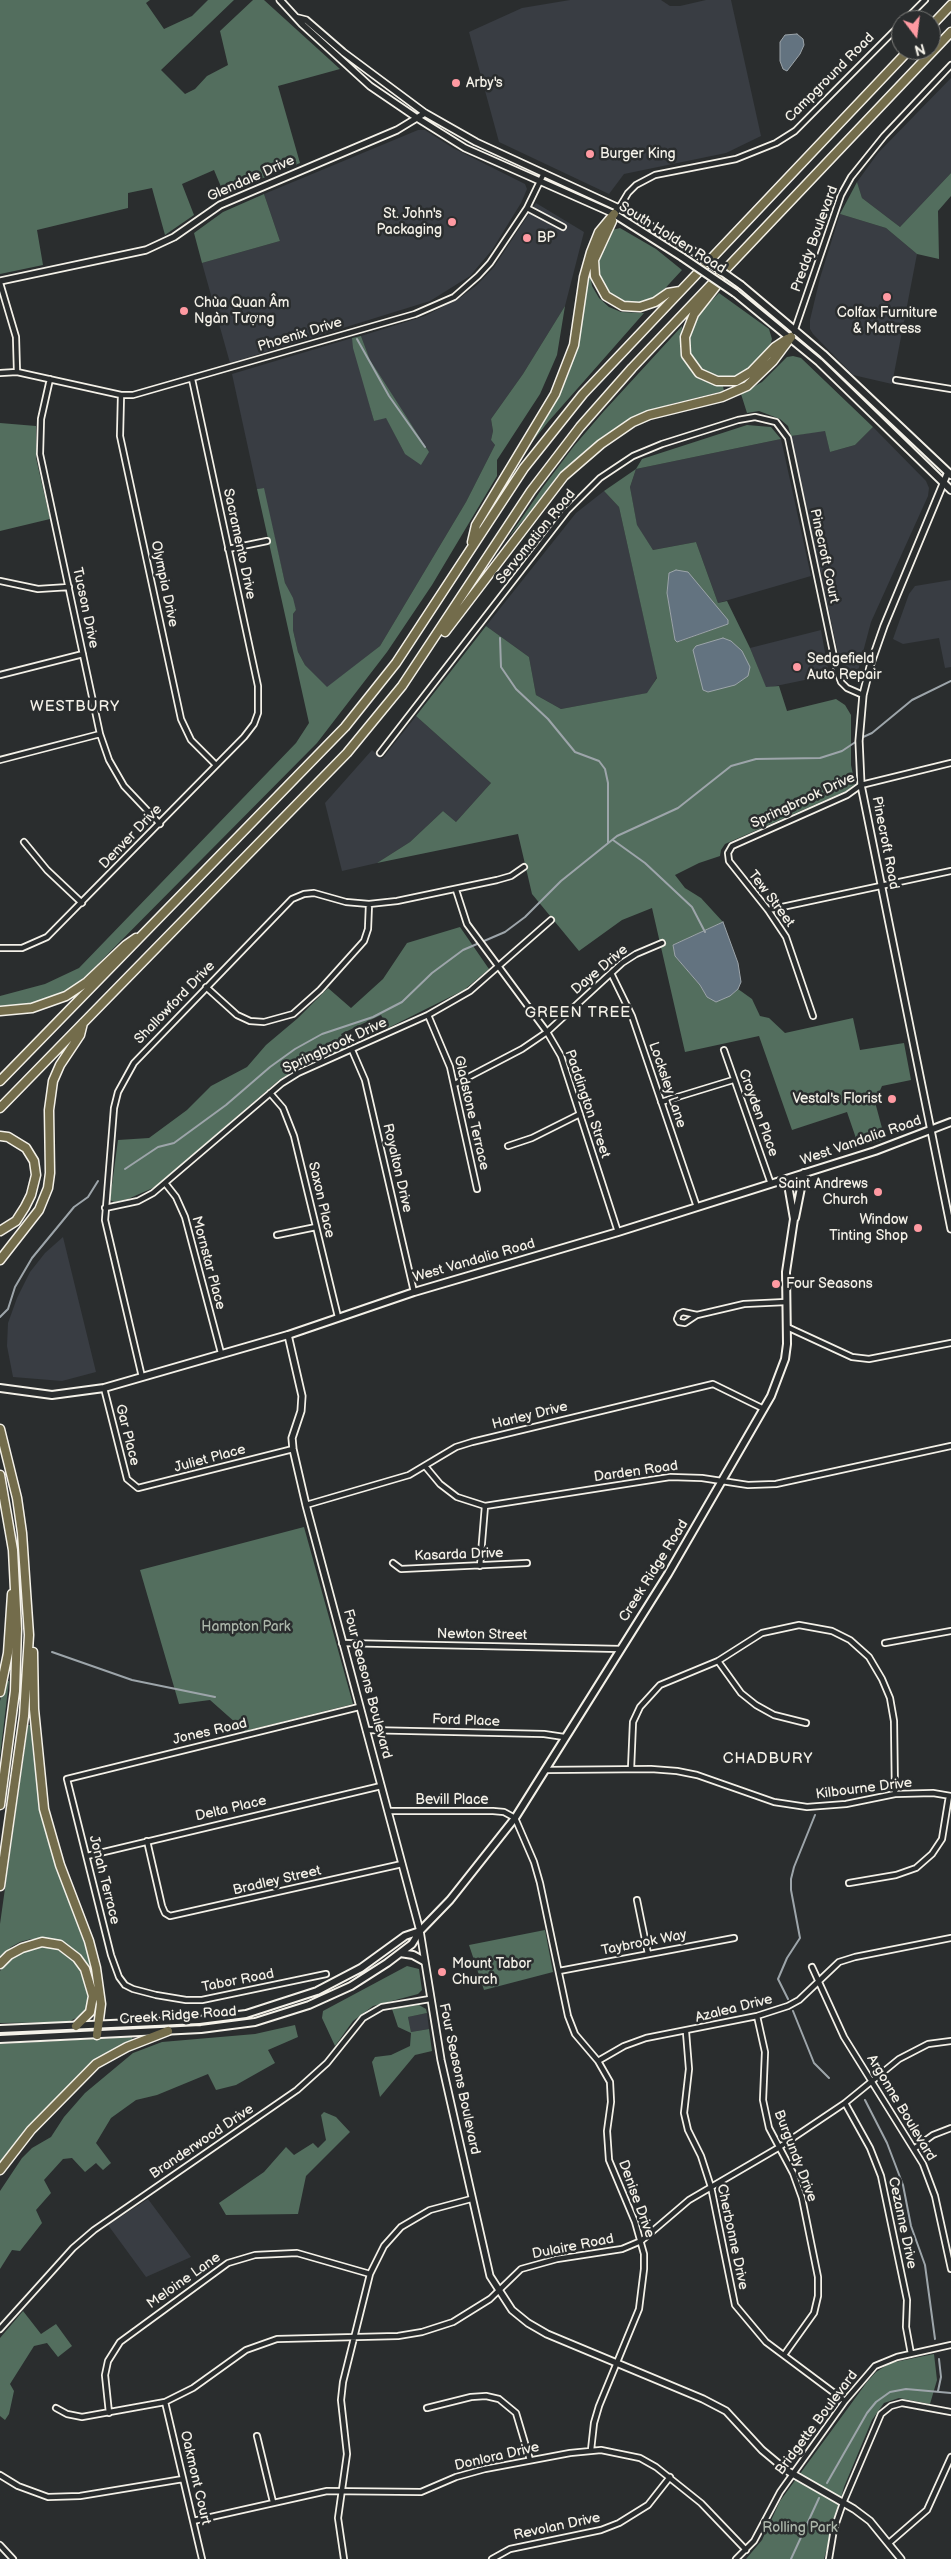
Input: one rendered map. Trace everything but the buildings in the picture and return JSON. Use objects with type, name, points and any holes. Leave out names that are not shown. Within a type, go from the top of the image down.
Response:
[{"type":"highway","points":[[941,16],[951,5]]},
{"type":"highway","points":[[0,1108],[347,753],[382,713],[433,644],[527,498],[556,457],[632,368],[951,34]]},
{"type":"highway","points":[[0,1081],[345,727],[396,663],[551,432],[583,394],[899,60]]},
{"type":"highway","points":[[617,211],[594,260],[595,276],[602,291],[611,300],[623,306],[633,307],[647,305],[668,293],[680,291]]},
{"type":"highway","points":[[471,549],[476,525],[555,394],[574,345],[584,277],[591,252],[599,232],[617,211]]},
{"type":"highway","points":[[724,273],[718,286],[694,314],[685,337],[686,355],[699,373],[717,381],[736,381],[751,372],[775,347],[793,333]]},
{"type":"highway","points":[[433,644],[447,631],[564,476],[601,444],[633,422],[649,415],[722,397],[747,386],[773,361],[793,333]]},
{"type":"highway","points":[[0,1011],[32,1008],[66,996],[88,982],[126,945],[150,928]]},
{"type":"highway","points":[[0,1260],[39,1210],[48,1188],[50,1173],[49,1110],[53,1081],[60,1065],[80,1035],[84,1022]]},
{"type":"highway","points":[[0,1136],[8,1136],[26,1148],[34,1161],[36,1175],[31,1195],[25,1207],[16,1221],[0,1231]]},
{"type":"highway","points":[[0,1429],[17,1498],[22,1533],[29,1635],[24,1716],[0,1886]]},
{"type":"highway","points":[[0,1475],[13,1550],[17,1652],[15,1691],[0,1805]]},
{"type":"highway","points":[[0,1692],[8,1654],[13,1550]]},
{"type":"highway","points":[[29,1635],[33,1651],[34,1709],[44,1809],[60,1866],[89,1941],[101,2004],[97,2034]]},
{"type":"highway","points":[[0,1964],[9,1954],[42,1942],[60,1946],[77,1958],[85,1969],[93,1996],[90,2012],[76,2026]]},
{"type":"highway","points":[[0,2170],[31,2130],[96,2064],[127,2047],[168,2031]]},
{"type":"main road","name":"South Holden Road","points":[[617,211],[690,249],[741,285],[950,471]]},
{"type":"main road","name":"South Holden Road","points":[[617,211],[793,333],[951,490]]},
{"type":"main road","name":"West Vandalia Road","points":[[0,1388],[52,1395],[104,1388],[288,1335],[414,1292],[618,1232],[787,1179],[951,1122]]},
{"type":"main road","points":[[794,1219],[804,1173]]},
{"type":"main road","name":"Creek Ridge Road","points":[[1,2039],[228,2027],[283,2014],[309,2005],[351,1986],[412,1944],[420,1931],[450,1900],[515,1818],[723,1483],[779,1379],[785,1358],[787,1327],[786,1272],[794,1219],[787,1179]]},
{"type":"main road","name":"Creek Ridge Road","points":[[1,2029],[200,2020],[272,2007],[297,1999],[340,1980],[382,1954],[406,1936],[420,1931]]},
{"type":"main road","points":[[400,1953],[413,1955],[424,1961]]},
{"type":"street","name":"South Holden Road","points":[[280,0],[370,86],[464,148],[540,183],[617,211]]},
{"type":"street","points":[[914,10],[924,0]]},
{"type":"street","name":"South Holden Road","points":[[298,18],[306,20],[343,52],[425,113],[476,142],[544,173],[617,211]]},
{"type":"street","name":"Campground Road","points":[[617,211],[628,193],[636,185],[655,175],[736,159],[783,139],[811,116],[891,34]]},
{"type":"street","name":"Preddy Boulevard","points":[[793,333],[841,195],[851,177],[884,136],[951,64]]},
{"type":"street","name":"Glendale Drive","points":[[0,282],[146,250],[174,237],[220,204],[397,130],[425,113]]},
{"type":"street","name":"Phoenix Drive","points":[[0,372],[17,372],[50,378],[121,396],[145,393],[415,314],[454,297],[490,263],[527,208],[544,173]]},
{"type":"street","points":[[527,208],[563,227]]},
{"type":"street","points":[[0,282],[16,337],[17,372]]},
{"type":"street","name":"Tucson Drive","points":[[50,378],[41,419],[40,454],[100,734],[109,760],[124,786],[160,824]]},
{"type":"street","name":"Sacramento Drive","points":[[192,379],[258,686],[258,713]]},
{"type":"street","points":[[896,380],[951,389]]},
{"type":"street","name":"Olympia Drive","points":[[121,396],[120,436],[181,719],[191,740],[216,765]]},
{"type":"street","name":"Servomation Road","points":[[380,753],[567,511],[600,478],[633,456],[662,444],[738,420],[755,417],[767,419]]},
{"type":"street","name":"Pinecroft Court","points":[[767,419],[776,422],[788,438],[837,671],[841,682],[862,695]]},
{"type":"street","name":"Pinecroft Road","points":[[950,471],[884,626],[862,695],[859,739],[861,785],[951,1229]]},
{"type":"street","points":[[228,549],[267,541]]},
{"type":"street","points":[[0,581],[38,589],[69,587]]},
{"type":"street","points":[[0,675],[83,654]]},
{"type":"street","name":"Denver Drive","points":[[0,948],[22,948],[47,937],[244,737],[254,724],[258,713]]},
{"type":"street","points":[[0,760],[100,734]]},
{"type":"street","name":"Springbrook Drive","points":[[728,853],[732,846],[847,795],[861,785],[951,763]]},
{"type":"street","points":[[24,842],[47,870],[82,903]]},
{"type":"street","name":"Tew Street","points":[[728,853],[728,861],[768,910],[786,937],[813,1016]]},
{"type":"street","name":"Shallowford Drive","points":[[142,1377],[106,1234],[105,1208],[114,1108],[118,1092],[134,1063],[292,899],[304,894],[314,893],[346,902],[369,904],[456,890],[511,876],[524,867]]},
{"type":"street","points":[[768,910],[951,871]]},
{"type":"street","name":"Paddington Street","points":[[456,890],[467,924],[547,1032],[561,1056],[618,1232]]},
{"type":"street","points":[[206,987],[237,1015],[250,1020],[272,1021],[293,1014],[320,990],[364,941],[368,929],[369,904]]},
{"type":"street","name":"Springbrook Drive","points":[[105,1208],[138,1200],[153,1193],[270,1093],[298,1073],[428,1015],[470,991],[552,920]]},
{"type":"street","name":"Daye Drive","points":[[454,1084],[522,1049],[547,1032],[611,973],[636,954],[662,943]]},
{"type":"street","name":"Locksley Lane","points":[[611,973],[629,1007],[697,1207]]},
{"type":"street","name":"Gladstone Terrace","points":[[428,1015],[445,1052],[478,1189]]},
{"type":"street","name":"Royalton Drive","points":[[352,1050],[365,1080],[414,1292]]},
{"type":"street","name":"Croyden Place","points":[[724,1050],[771,1184]]},
{"type":"street","points":[[661,1102],[733,1080]]},
{"type":"street","name":"Saxon Place","points":[[270,1093],[283,1108],[289,1120],[338,1317]]},
{"type":"street","points":[[508,1146],[532,1138],[580,1114]]},
{"type":"street","name":"Mornstar Place","points":[[165,1183],[176,1197],[185,1217],[221,1353]]},
{"type":"street","points":[[278,1235],[316,1227]]},
{"type":"street","points":[[697,1315],[744,1304],[786,1302]]},
{"type":"street","points":[[787,1327],[852,1357],[869,1359],[951,1343]]},
{"type":"street","name":"Four Seasons Boulevard","points":[[288,1335],[302,1396],[301,1410],[292,1438],[293,1449],[359,1708],[420,1931],[430,1999],[471,2199],[490,2276],[512,2310],[528,2323],[547,2334],[616,2361],[726,2411],[762,2450],[793,2475],[843,2502],[870,2521],[900,2559]]},
{"type":"street","name":"Harley Drive","points":[[306,1505],[394,1480],[425,1466],[456,1447],[472,1442],[713,1384],[764,1409]]},
{"type":"street","name":"Gar Place","points":[[104,1388],[127,1479],[132,1484]]},
{"type":"street","name":"Darden Road","points":[[425,1466],[440,1484],[457,1497],[485,1506],[670,1477],[702,1478],[723,1483],[748,1485],[776,1484],[951,1446]]},
{"type":"street","name":"Juliet Place","points":[[132,1484],[138,1488],[147,1487],[293,1449]]},
{"type":"street","points":[[480,1566],[485,1506]]},
{"type":"street","name":"Kasarda Drive","points":[[393,1563],[401,1569],[527,1563]]},
{"type":"street","points":[[631,1769],[633,1722],[640,1707],[660,1685],[718,1661],[762,1633],[798,1625],[832,1631],[850,1640],[869,1657],[882,1678],[890,1698],[894,1721],[895,1794]]},
{"type":"street","points":[[885,1643],[951,1631]]},
{"type":"street","name":"Newton Street","points":[[342,1643],[620,1649]]},
{"type":"street","points":[[718,1661],[741,1693],[756,1705],[774,1714],[806,1723]]},
{"type":"street","name":"Jones Road","points":[[67,1779],[359,1708]]},
{"type":"street","name":"Ford Place","points":[[366,1730],[544,1734],[564,1737]]},
{"type":"street","name":"Kilbourne Drive","points":[[545,1770],[652,1768],[697,1775],[774,1802],[799,1806],[846,1804],[895,1794],[933,1793],[950,1796]]},
{"type":"street","name":"Jonah Terrace","points":[[67,1779],[111,1955],[119,1977],[125,1985]]},
{"type":"street","name":"Delta Place","points":[[87,1856],[381,1786]]},
{"type":"street","points":[[849,1883],[896,1875],[916,1868],[932,1854],[942,1839],[950,1796]]},
{"type":"street","name":"Bevill Place","points":[[388,1811],[493,1811],[504,1812],[515,1818]]},
{"type":"street","name":"Denise Drive","points":[[515,1818],[536,1869],[575,2034],[598,2061],[610,2082],[611,2092],[607,2131],[609,2160],[641,2241],[644,2268],[638,2309],[599,2406],[594,2423],[591,2450]]},
{"type":"street","name":"Bradley Street","points":[[147,1841],[162,1906],[165,1913],[170,1916],[402,1864]]},
{"type":"street","points":[[637,1900],[648,1954]]},
{"type":"street","name":"Taybrook Way","points":[[559,1971],[734,1938]]},
{"type":"street","name":"Azalea Drive","points":[[598,2061],[624,2046],[646,2038],[686,2032],[757,2016],[794,2003],[839,1962],[855,1957],[951,1938]]},
{"type":"street","name":"Argonne Boulevard","points":[[812,1967],[817,1982],[832,2008],[844,2037],[916,2148],[935,2196],[951,2269]]},
{"type":"street","name":"Tabor Road","points":[[125,1985],[156,1995],[202,2000],[326,1974]]},
{"type":"street","name":"Branderwood Drive","points":[[0,2329],[73,2248],[94,2230],[297,2090],[326,2063],[352,2029],[368,2014],[390,2005],[430,1999]]},
{"type":"street","name":"Burgundy Drive","points":[[757,2016],[765,2052],[763,2100],[769,2128],[793,2173],[802,2198],[818,2277],[818,2296],[814,2314],[784,2354]]},
{"type":"street","name":"Cherbonne Drive","points":[[686,2032],[689,2069],[684,2113],[688,2130],[701,2156],[711,2187],[735,2305],[766,2342],[845,2402]]},
{"type":"street","name":"Dulaire Road","points":[[56,2408],[75,2416],[109,2413],[165,2402],[193,2388],[237,2356],[259,2344],[284,2338],[409,2335],[443,2326],[474,2311],[521,2269],[536,2263],[622,2249],[641,2241],[689,2200],[778,2148],[844,2103],[912,2050],[928,2044],[951,2042]]},
{"type":"street","name":"Cezanne Drive","points":[[844,2103],[870,2148],[881,2176],[906,2300],[906,2327],[911,2354]]},
{"type":"street","points":[[916,2148],[933,2135],[951,2128]]},
{"type":"street","points":[[344,2559],[338,2518],[347,2454],[341,2400],[343,2382],[370,2274],[384,2246],[401,2227],[430,2210],[471,2199]]},
{"type":"street","name":"Meloine Lane","points":[[109,2413],[105,2375],[108,2361],[120,2342],[228,2263],[255,2255],[296,2253],[370,2274]]},
{"type":"street","name":"Bridgette Boulevard","points":[[736,2559],[754,2541],[780,2492],[845,2402],[875,2366],[884,2360],[951,2345]]},
{"type":"street","points":[[427,2408],[486,2396],[499,2399],[516,2413],[530,2460]]},
{"type":"street","name":"Oakmont Court","points":[[165,2402],[202,2559]]},
{"type":"street","points":[[829,2559],[834,2529],[843,2502],[881,2414],[891,2406],[902,2403],[951,2412]]},
{"type":"street","points":[[257,2436],[273,2502]]},
{"type":"street","name":"Donlora Drive","points":[[193,2521],[273,2502],[327,2492],[421,2492],[456,2477],[530,2460],[591,2450],[620,2452],[640,2458],[670,2476],[701,2503],[746,2550]]},
{"type":"street","points":[[889,2544],[927,2510],[951,2457]]},
{"type":"street","points":[[0,2482],[1,2476],[18,2486],[48,2497],[80,2496],[183,2478]]},
{"type":"street","name":"Revolan Drive","points":[[492,2559],[510,2549],[601,2530],[619,2523],[648,2504],[670,2476]]},
{"type":"street","points":[[0,2545],[13,2559]]},
{"type":"shaded area","points":[[570,0],[661,0],[670,6],[680,6],[706,0],[731,0],[761,136],[726,153],[624,174],[609,194],[499,142],[469,32],[522,8]]},
{"type":"shaded area","points":[[951,78],[951,173],[900,227],[862,198],[857,182],[878,153]]},
{"type":"shaded area","points":[[418,130],[425,130],[453,148],[525,184],[527,189],[521,203],[492,250],[470,276],[430,301],[230,363],[202,263],[280,241],[264,194]]},
{"type":"shaded area","points":[[536,203],[584,232],[565,306],[523,374],[491,419],[493,431],[491,440],[495,445],[466,502],[380,646],[327,688],[305,665],[298,652],[293,630],[293,614],[296,610],[285,583],[263,488],[257,489],[232,374],[352,338],[374,421],[386,417],[405,454],[361,336],[425,316],[461,297],[477,285],[494,267]]},
{"type":"shaded area","points":[[840,214],[886,228],[917,254],[892,384],[853,375],[810,329],[810,320],[820,278]]},
{"type":"shaded area","points":[[873,427],[926,481],[929,488],[928,496],[871,622],[858,671],[854,676],[848,678],[839,658],[791,436],[825,430],[830,452],[855,445]]},
{"type":"shaded area","points":[[781,439],[811,576],[718,603],[696,542],[653,550],[637,526],[630,487],[636,469]]},
{"type":"shaded area","points":[[604,491],[619,507],[657,677],[648,693],[561,709],[536,695],[529,657],[486,626],[576,513]]},
{"type":"shaded area","points":[[951,580],[951,667],[945,668],[939,638],[903,644],[893,639],[909,594],[915,586]]},
{"type":"shaded area","points":[[821,630],[829,675],[766,688],[750,648]]},
{"type":"shaded area","points":[[416,716],[491,783],[456,822],[443,811],[410,842],[377,863],[342,871],[325,803],[372,750],[382,759]]},
{"type":"shaded area","points":[[63,1237],[96,1372],[62,1381],[13,1377],[7,1346],[8,1323],[17,1298],[30,1272],[45,1253]]},
{"type":"shaded area","points":[[427,2013],[429,2029],[411,2032],[408,2017]]},
{"type":"shaded area","points":[[148,2199],[191,2257],[146,2277],[108,2225]]},
{"type":"green space","points":[[0,0],[150,0],[146,3],[164,29],[192,16],[208,0],[234,0],[161,70],[185,94],[195,89],[207,76],[228,65],[220,31],[253,0],[264,0],[340,69],[278,86],[300,163],[224,194],[214,170],[182,184],[194,215],[165,235],[152,188],[128,193],[128,208],[37,230],[43,265],[0,274]]},
{"type":"green space","points":[[951,173],[951,196],[938,211],[939,259],[917,254],[886,228],[840,214],[857,182],[862,198],[900,227]]},
{"type":"green space","points":[[264,194],[280,241],[202,263],[194,233],[223,212]]},
{"type":"green space","points":[[620,228],[656,249],[682,270],[658,296],[647,302],[632,304],[619,301],[608,294],[601,284],[598,260],[612,230]]},
{"type":"green space","points":[[588,274],[590,274],[592,286],[599,298],[609,307],[621,312],[644,313],[548,422],[521,456],[561,389],[574,354]]},
{"type":"green space","points":[[719,293],[769,329],[772,339],[770,346],[746,371],[728,379],[719,379],[699,369],[688,350],[688,340],[693,320]]},
{"type":"green space","points":[[565,306],[557,355],[540,394],[497,460],[497,476],[432,585],[387,652],[317,743],[88,974],[70,989],[32,1004],[0,1006],[0,996],[45,984],[79,968],[296,743],[309,723],[257,489],[264,488],[285,583],[293,598],[296,610],[293,614],[293,630],[298,652],[305,665],[327,687],[380,646],[466,502],[495,445],[491,440],[493,431],[491,419],[523,374]]},
{"type":"green space","points":[[682,326],[680,349],[691,371],[701,380],[723,386],[724,391],[671,404],[638,416],[616,428],[568,468],[508,538],[574,446]]},
{"type":"green space","points":[[361,336],[370,360],[429,452],[421,465],[405,454],[386,418],[374,421],[353,348],[352,338]]},
{"type":"green space","points":[[787,357],[801,358],[873,427],[855,445],[830,452],[825,431],[791,436],[788,426],[780,419],[759,411],[747,413],[741,394],[762,382]]},
{"type":"green space","points":[[0,423],[36,426],[36,458],[50,519],[0,531]]},
{"type":"green space","points":[[747,425],[771,427],[781,439],[636,469],[642,459]]},
{"type":"green space","points":[[636,469],[630,487],[637,525],[653,550],[696,542],[718,603],[727,601],[750,648],[766,687],[779,686],[787,711],[836,699],[845,705],[851,715],[851,765],[855,784],[846,791],[725,844],[720,856],[699,863],[675,875],[685,888],[701,898],[723,922],[673,945],[675,956],[700,985],[707,997],[730,996],[738,989],[752,999],[760,1016],[769,1018],[785,1033],[853,1018],[860,1050],[904,1043],[911,1080],[882,1086],[875,1102],[885,1139],[859,1147],[847,1112],[792,1130],[759,1036],[685,1052],[652,908],[622,920],[579,951],[532,894],[518,834],[377,863],[410,842],[443,811],[456,822],[491,783],[416,716],[486,626],[529,657],[536,695],[561,709],[647,693],[657,678],[619,507],[604,491]],"holes":[[[669,573],[728,624],[678,642],[675,640],[667,593]]]},
{"type":"green space","points":[[460,927],[489,969],[464,990],[388,1028],[381,1015],[341,1034],[347,1048],[295,1070],[279,1080],[155,1187],[128,1199],[114,1202],[110,1200],[118,1140],[149,1138],[187,1110],[211,1086],[247,1067],[266,1045],[298,1018],[328,988],[351,1008],[383,979],[407,943]]},
{"type":"green space","name":"Hampton Park","points":[[304,1527],[353,1704],[245,1731],[210,1700],[179,1704],[140,1570]]},
{"type":"green space","points":[[6,1681],[9,1681],[0,1756],[0,1701]]},
{"type":"green space","points":[[28,1725],[31,1725],[33,1753],[44,1822],[55,1863],[87,1951],[95,1991],[82,1959],[74,1950],[54,1939],[31,1939],[20,1942],[11,1947],[0,1958],[0,1924]]},
{"type":"green space","points":[[545,1930],[553,1972],[484,1990],[469,1945]]},
{"type":"green space","points":[[36,1946],[56,1948],[75,1961],[86,1981],[89,1992],[87,2009],[82,2015],[68,2022],[0,2023],[0,1971],[11,1957]]},
{"type":"green space","points":[[407,1966],[419,1969],[422,1990],[418,1994],[373,2006],[353,2021],[335,2046],[322,2018],[323,2011]]},
{"type":"green space","points":[[419,2005],[426,2009],[427,2013],[408,2017],[411,2032],[429,2029],[432,2051],[415,2055],[380,2097],[372,2062],[375,2057],[391,2055],[410,2046],[411,2033],[398,2027],[392,2009]]},
{"type":"green space","points":[[295,2025],[298,2037],[268,2050],[275,2063],[236,2085],[216,2090],[208,2074],[157,2095],[136,2100],[111,2118],[96,2143],[111,2163],[103,2170],[96,2163],[85,2172],[72,2158],[63,2159],[44,2180],[51,2193],[36,2210],[42,2223],[20,2251],[12,2250],[0,2269],[0,2191],[22,2158],[32,2148],[51,2137],[64,2117],[85,2093],[133,2053],[162,2042],[255,2034]]},
{"type":"green space","points":[[132,2037],[133,2040],[119,2046],[84,2069],[0,2164],[0,2044]]},
{"type":"green space","points":[[324,2112],[336,2117],[350,2132],[306,2176],[298,2214],[226,2215],[219,2203],[264,2172],[286,2147],[294,2155],[313,2143],[318,2148],[326,2140],[321,2115]]},
{"type":"green space","points":[[23,2311],[41,2334],[56,2324],[72,2346],[58,2357],[47,2343],[34,2346],[10,2384],[14,2391],[9,2414],[5,2420],[0,2416],[0,2338]]},
{"type":"green space","name":"Rolling Park","points":[[934,2354],[937,2380],[930,2404],[899,2398],[884,2403],[872,2420],[844,2487],[824,2559],[746,2559],[762,2540],[780,2501],[876,2372],[890,2363]]},
{"type":"water","points":[[797,34],[803,39],[804,45],[800,54],[787,71],[783,69],[780,61],[780,42],[785,35]]},
{"type":"water","points":[[676,570],[688,572],[728,620],[728,624],[677,642],[675,640],[667,593],[669,573]]},
{"type":"water","points":[[723,638],[731,641],[742,651],[750,667],[748,676],[735,685],[708,692],[703,690],[693,650],[696,646]]},
{"type":"water","points":[[723,922],[738,963],[741,982],[738,989],[730,996],[716,1002],[707,997],[700,985],[675,956],[673,945]]},
{"type":"waterway","points":[[357,339],[389,396],[425,447]]},
{"type":"waterway","points":[[500,638],[501,667],[516,689],[548,719],[575,752],[599,761],[605,769],[608,783],[608,843]]},
{"type":"waterway","points":[[861,738],[872,733],[912,700],[951,681]]},
{"type":"waterway","points":[[125,1169],[158,1147],[174,1143],[226,1105],[270,1067],[295,1049],[322,1034],[373,1017],[402,1002],[432,973],[463,950],[505,932],[525,917],[561,881],[617,836],[678,808],[731,766],[756,759],[820,758],[842,751],[857,741]]},
{"type":"waterway","points":[[613,840],[645,863],[692,907],[705,932]]},
{"type":"waterway","points":[[0,1317],[8,1309],[15,1287],[32,1258],[74,1207],[88,1197],[98,1181]]},
{"type":"waterway","points":[[52,1652],[132,1680],[215,1697]]},
{"type":"waterway","points":[[788,1999],[778,1979],[787,1958],[800,1938],[791,1890],[791,1879],[815,1815]]},
{"type":"waterway","points":[[793,2011],[814,2063],[829,2078]]},
{"type":"waterway","points":[[865,2100],[887,2143],[903,2185],[911,2226],[925,2265],[935,2339]]},
{"type":"waterway","points":[[938,2391],[941,2377],[939,2359]]},
{"type":"waterway","points":[[827,2483],[867,2413],[876,2402],[890,2392],[906,2389],[951,2393]]},
{"type":"waterway","points":[[791,2559],[819,2498]]},
{"type":"place","name":"Arby's","points":[[456,83]]},
{"type":"place","name":"Burger King","points":[[590,154]]},
{"type":"place","name":"St. John's Packaging","points":[[452,222]]},
{"type":"place","name":"BP","points":[[527,238]]},
{"type":"place","name":"Colfax Furniture & Mattress","points":[[887,297]]},
{"type":"place","name":"Chùa Quan Âm Ngàn Tượng","points":[[184,311]]},
{"type":"place","name":"Sedgefield Auto Repair","points":[[797,667]]},
{"type":"place","name":"Vestal's Florist","points":[[892,1099]]},
{"type":"place","name":"Saint Andrews Church","points":[[878,1192]]},
{"type":"place","name":"Window Tinting Shop","points":[[918,1228]]},
{"type":"place","name":"Four Seasons","points":[[776,1284]]},
{"type":"place","name":"Mount Tabor Church","points":[[442,1972]]},
{"type":"district","name":"WESTBURY","points":[[75,707]]},
{"type":"district","name":"GREEN TREE","points":[[578,1013]]},
{"type":"district","name":"CHADBURY","points":[[768,1759]]}]
